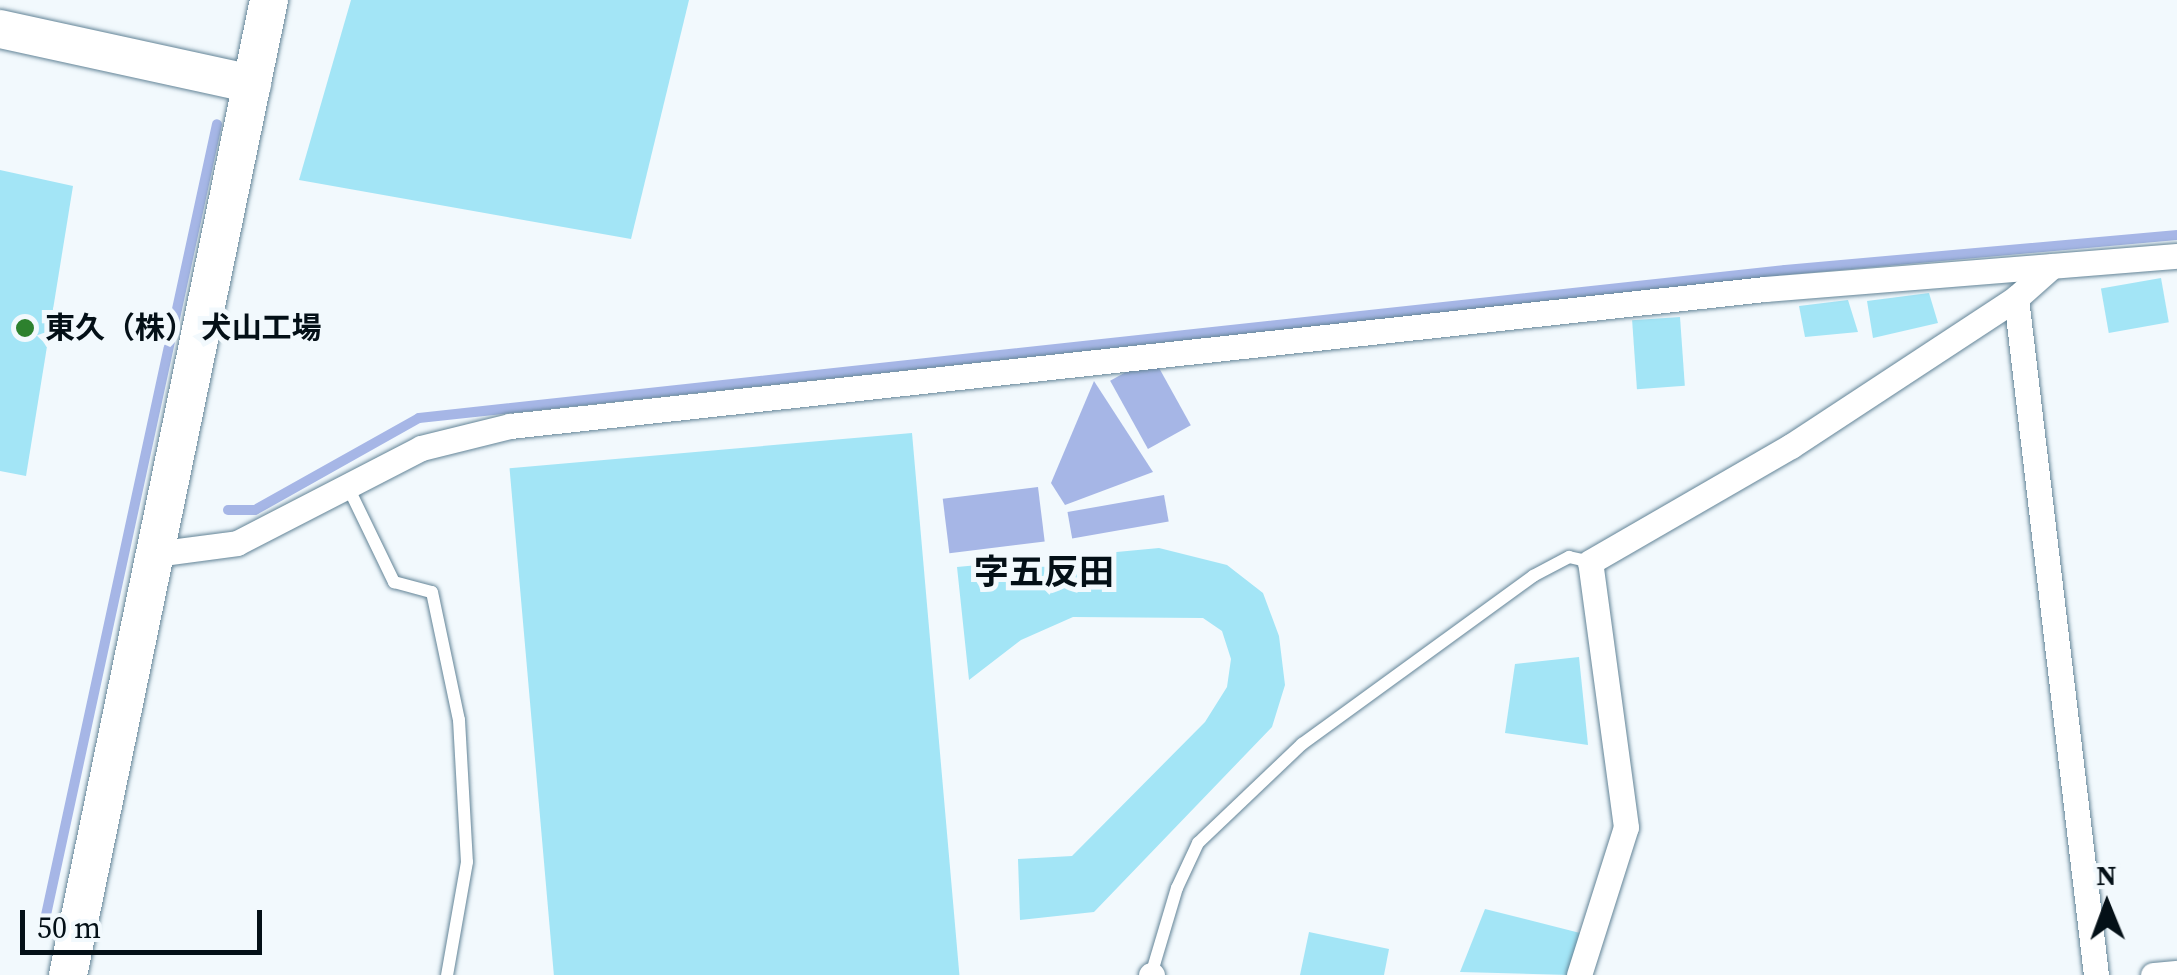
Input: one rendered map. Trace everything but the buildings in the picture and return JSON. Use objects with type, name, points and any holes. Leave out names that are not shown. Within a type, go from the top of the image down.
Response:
[{"type":"street","points":[[68,975],[270,0]]},
{"type":"street","points":[[0,29],[252,84]]},
{"type":"street","points":[[155,554],[237,543],[421,448],[510,426],[1766,289],[2177,256]]},
{"type":"street","points":[[1579,975],[1626,827],[1590,562],[1791,446],[2016,298],[2052,266]]},
{"type":"street","points":[[2016,298],[2096,975]]},
{"type":"street","points":[[2152,975],[2177,972]]},
{"type":"lane","points":[[348,487],[394,582],[432,592],[459,720],[467,862],[447,975]]},
{"type":"lane","points":[[1152,975],[1198,843],[1276,768],[1428,647],[1533,576],[1569,557],[1590,562]]},
{"type":"water","points":[[1153,357],[1191,425],[1148,449],[1110,381]]},
{"type":"water","points":[[1094,381],[1153,472],[1065,505],[1051,483]]},
{"type":"water","points":[[1038,487],[1045,542],[949,553],[943,499]]},
{"type":"water","points":[[1164,495],[1169,522],[1072,539],[1067,512]]},
{"type":"waterway","points":[[46,915],[217,124]]},
{"type":"waterway","points":[[228,510],[255,510],[419,418],[1785,270],[2177,235]]},
{"type":"place","name":"東久（株） 犬山工場","points":[[25,328]]},
{"type":"district","name":"字五反田","points":[[1044,572]]}]
